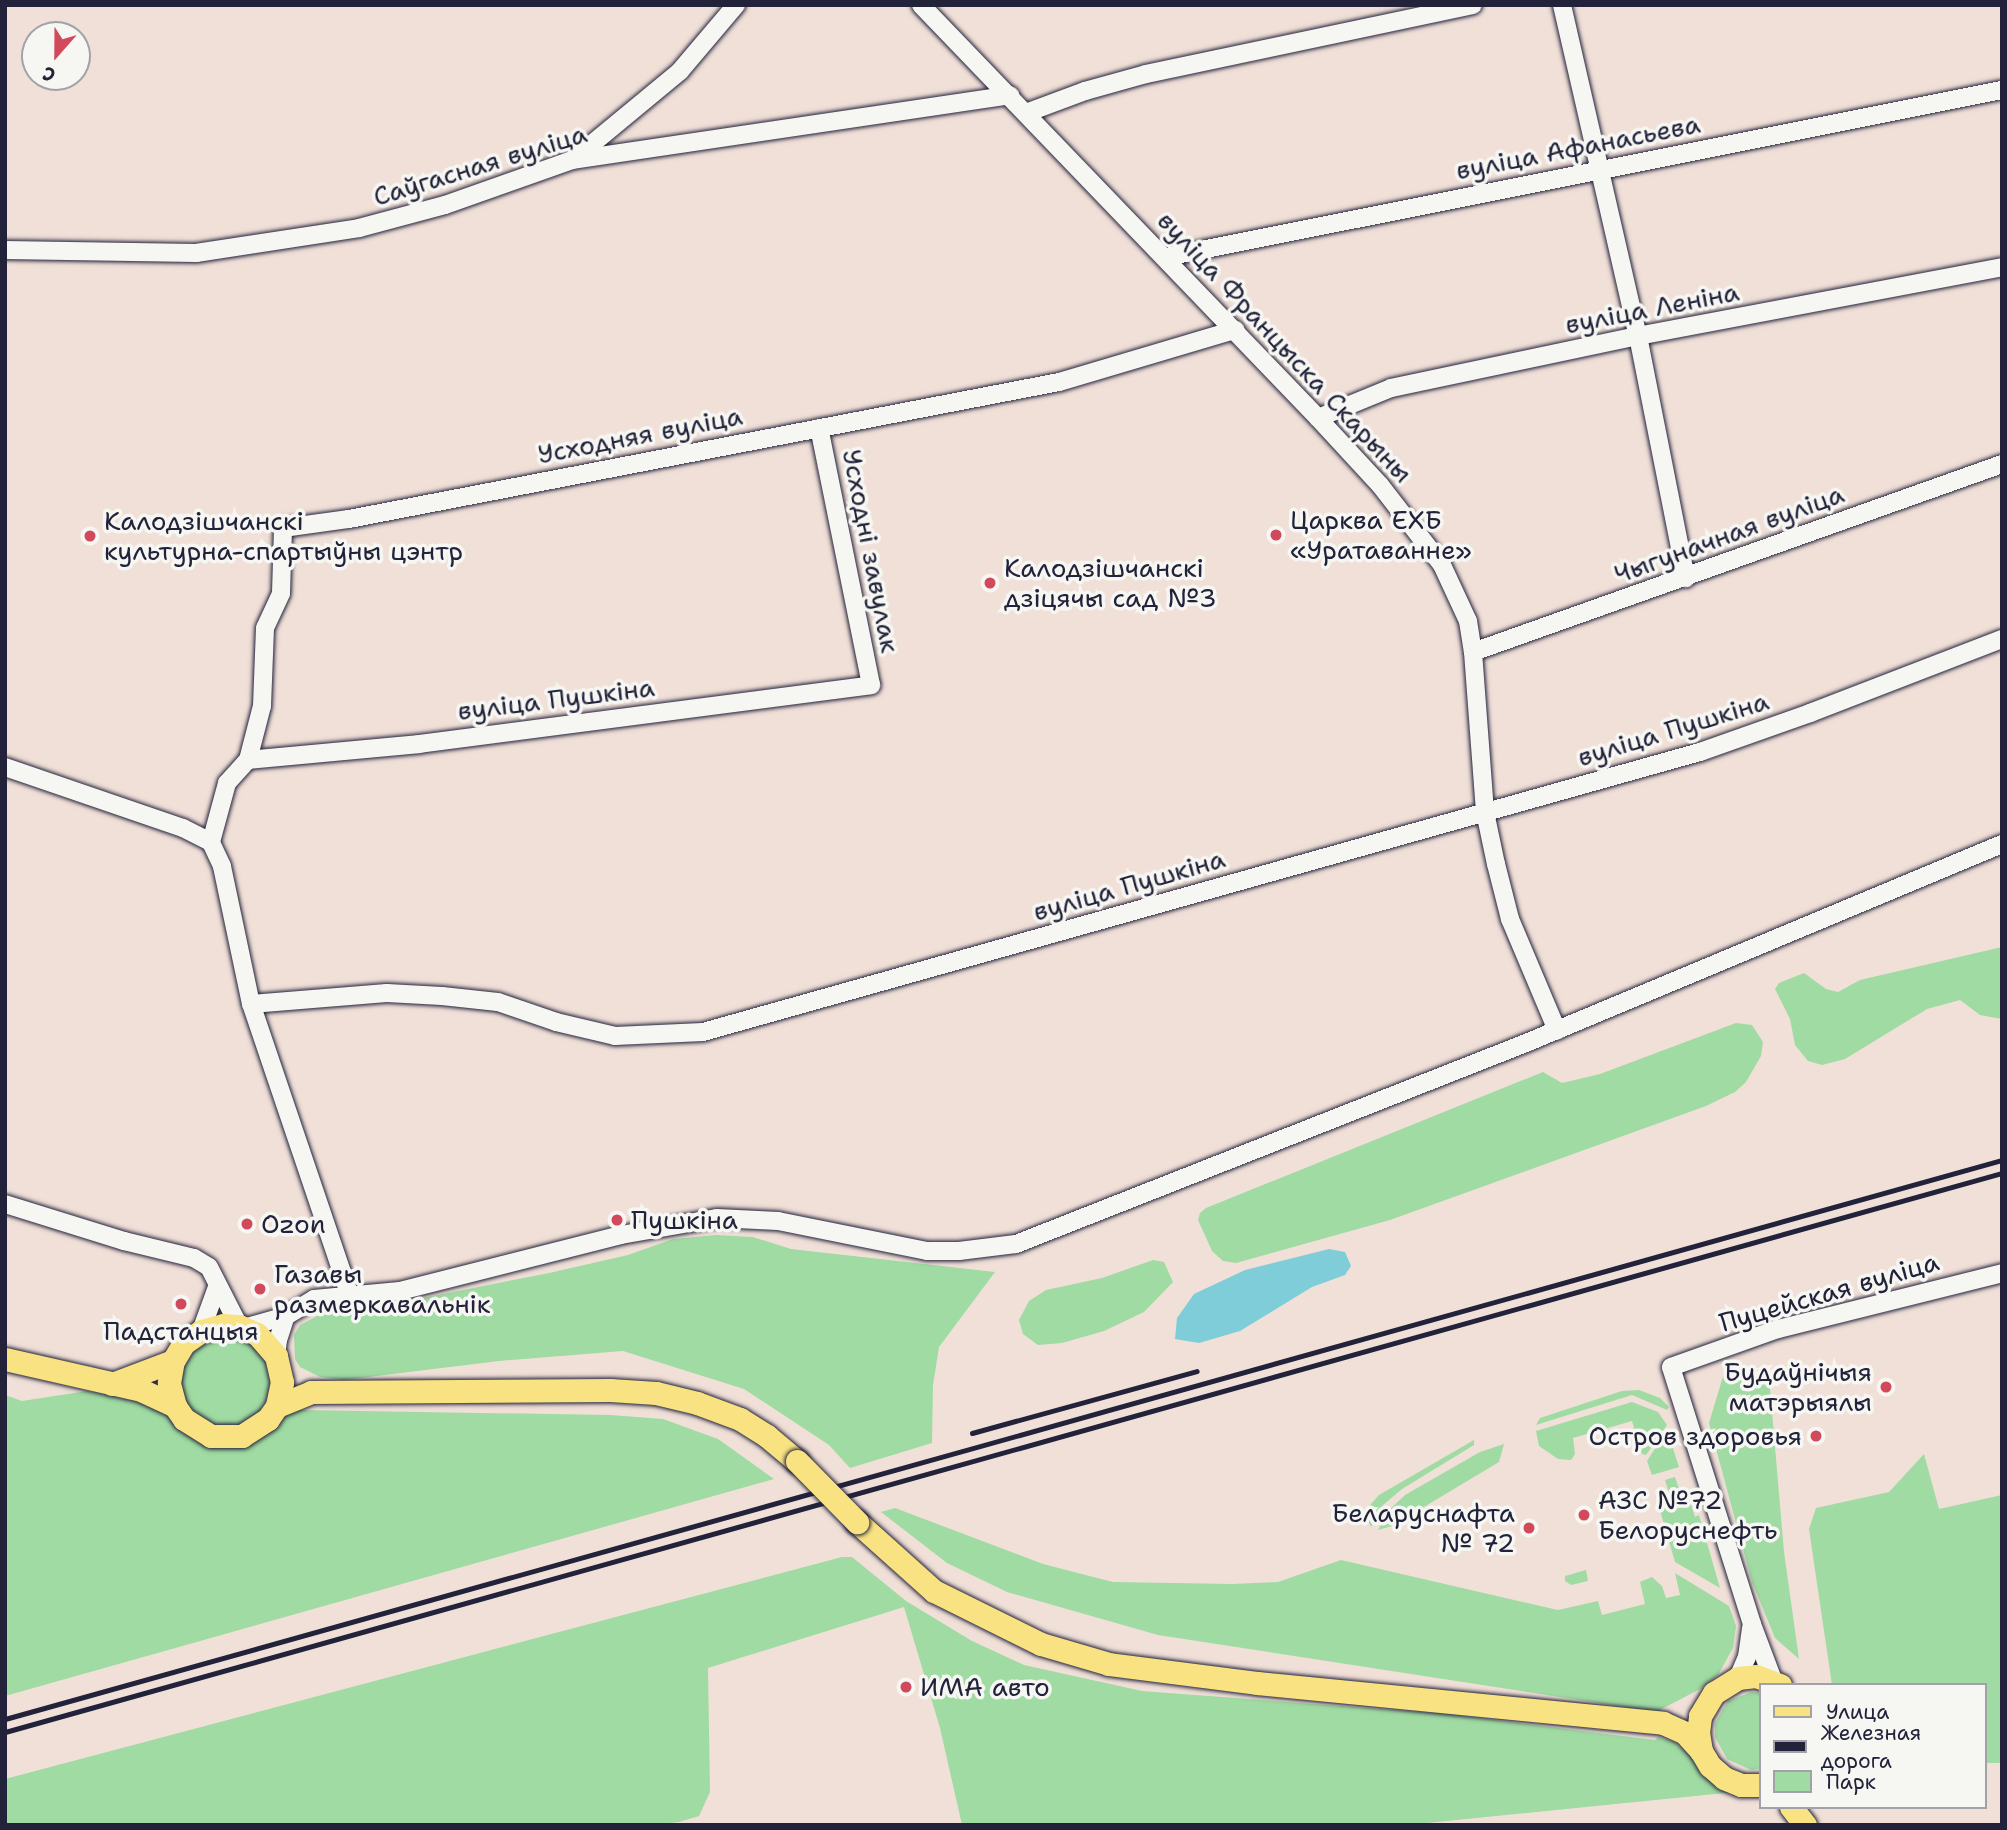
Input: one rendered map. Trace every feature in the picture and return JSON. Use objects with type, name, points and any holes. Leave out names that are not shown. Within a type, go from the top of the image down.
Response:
[{"type":"main road","points":[[175,1406],[169,1383],[173,1361],[184,1343],[201,1331],[223,1325],[242,1327],[268,1344],[292,1383],[311,1392]]},
{"type":"main road","points":[[5,1359],[150,1394],[175,1406],[196,1429],[226,1438],[256,1429],[277,1406],[281,1394],[279,1363]]},
{"type":"main road","points":[[112,1384],[173,1361]]},
{"type":"main road","points":[[277,1406],[311,1392],[610,1390],[656,1393],[697,1403],[740,1419],[767,1436],[934,1591],[1041,1644],[1109,1664],[1257,1683],[1663,1723],[1685,1733],[1702,1751],[1710,1766],[1724,1778],[1741,1785],[1758,1786]]},
{"type":"main road","points":[[1702,1751],[1698,1733],[1700,1716],[1708,1700],[1721,1686],[1738,1678],[1756,1676],[1777,1683]]},
{"type":"main road","points":[[1663,1723],[1708,1700]]},
{"type":"main road","points":[[1793,1809],[1807,1825]]},
{"type":"street","points":[[572,160],[680,71],[736,5]]},
{"type":"street","name":"вуліца Францыска Скарыны","points":[[921,5],[1318,418],[1380,485],[1442,565],[1468,621],[1473,652],[1485,812],[1510,919],[1557,1030]]},
{"type":"street","points":[[1027,113],[1085,91],[1146,74],[1473,5]]},
{"type":"street","points":[[1562,5],[1597,169],[1638,336],[1686,578]]},
{"type":"street","name":"вуліца Афанасьева","points":[[1166,257],[2002,90]]},
{"type":"street","name":"Саўгасная вуліца","points":[[5,250],[196,253],[359,228],[445,205],[572,160],[1010,95]]},
{"type":"street","name":"вуліца Леніна","points":[[1318,418],[1391,387],[1638,336],[2002,267]]},
{"type":"street","name":"Усходняя вуліца","points":[[248,760],[262,706],[265,628],[281,593],[283,528],[349,520],[1059,382],[1235,330]]},
{"type":"street","name":"Усходні завулак","points":[[819,428],[871,685]]},
{"type":"street","name":"Чыгуначная вуліца","points":[[1473,652],[2002,464]]},
{"type":"street","name":"вуліца Пушкіна","points":[[251,1004],[387,993],[442,996],[498,1002],[556,1022],[615,1036],[703,1032],[1700,752],[2002,639]]},
{"type":"street","name":"вуліца Пушкіна","points":[[248,760],[419,744],[871,685]]},
{"type":"street","points":[[211,842],[227,783],[248,760]]},
{"type":"street","points":[[5,767],[183,828],[211,842],[222,866],[251,1004],[350,1296]]},
{"type":"street","points":[[5,1204],[124,1241],[194,1258],[209,1267],[217,1287],[242,1327],[286,1316],[314,1299],[400,1291],[621,1235],[717,1218],[778,1221],[927,1251],[959,1251],[1016,1244],[1557,1030],[2002,844]]},
{"type":"street","name":"Пуцейская вуліца","points":[[1752,1624],[1671,1367],[1778,1329],[2002,1273]]},
{"type":"street","points":[[201,1331],[217,1287]]},
{"type":"street","points":[[279,1363],[278,1340],[286,1316]]},
{"type":"street","points":[[1738,1678],[1747,1657],[1752,1624]]},
{"type":"street","points":[[1752,1624],[1777,1683]]},
{"type":"green space","points":[[2002,947],[2002,1019],[1980,1015],[1960,1000],[1927,1009],[1845,1059],[1822,1065],[1808,1061],[1795,1045],[1790,1019],[1775,989],[1779,983],[1804,973],[1826,989],[1838,992],[1860,980]]},
{"type":"green space","points":[[1736,1023],[1752,1025],[1763,1042],[1761,1056],[1746,1082],[1735,1092],[1706,1106],[1390,1220],[1236,1263],[1223,1261],[1212,1251],[1198,1220],[1200,1213],[1206,1208],[1543,1072],[1562,1083],[1600,1074]]},
{"type":"green space","points":[[716,1235],[753,1237],[791,1249],[995,1272],[939,1347],[933,1385],[932,1443],[850,1468],[829,1445],[744,1389],[623,1351],[499,1361],[344,1380],[320,1377],[300,1367],[295,1359],[294,1335],[300,1325],[323,1313],[367,1309],[549,1273],[628,1255],[673,1239]]},
{"type":"green space","points":[[1153,1260],[1164,1262],[1173,1282],[1144,1312],[1104,1331],[1062,1343],[1038,1345],[1023,1334],[1019,1320],[1029,1301],[1046,1290],[1102,1278]]},
{"type":"green space","points":[[216,1337],[234,1337],[250,1344],[263,1357],[270,1373],[270,1391],[263,1407],[250,1420],[234,1427],[216,1427],[200,1420],[187,1407],[180,1391],[180,1373],[187,1357],[200,1344]]},
{"type":"green space","points":[[1724,1373],[1769,1377],[1784,1552],[1799,1659],[1775,1638],[1752,1582],[1709,1423]]},
{"type":"green space","points":[[1639,1390],[1660,1398],[1669,1407],[1667,1410],[1632,1395],[1536,1425],[1540,1418],[1622,1391]]},
{"type":"green space","points":[[87,1391],[158,1406],[202,1442],[219,1448],[257,1440],[273,1429],[284,1415],[299,1410],[611,1415],[663,1419],[718,1439],[774,1479],[5,1696],[5,1395],[22,1401]]},
{"type":"green space","points":[[1632,1402],[1658,1412],[1667,1425],[1646,1455],[1642,1454],[1632,1421],[1573,1438],[1575,1454],[1571,1460],[1558,1459],[1539,1446],[1536,1431]]},
{"type":"green space","points":[[1667,1430],[1679,1467],[1652,1475],[1647,1461]]},
{"type":"green space","points":[[1474,1440],[1474,1445],[1402,1489],[1383,1505],[1371,1527],[1364,1512],[1379,1495]]},
{"type":"green space","points":[[1504,1444],[1499,1462],[1392,1526],[1378,1530],[1388,1511],[1405,1495],[1480,1452]]},
{"type":"green space","points":[[1924,1454],[1939,1509],[2002,1495],[2002,1763],[1986,1763],[1986,1683],[1832,1683],[1809,1529],[1816,1508],[1889,1492]]},
{"type":"green space","points":[[1675,1477],[1679,1489],[1686,1488],[1695,1517],[1699,1515],[1720,1588],[1675,1562],[1657,1500],[1670,1496],[1665,1480]]},
{"type":"green space","points":[[895,1508],[1043,1564],[1113,1582],[1278,1582],[1341,1560],[1558,1610],[1598,1601],[1602,1615],[1645,1604],[1640,1582],[1652,1577],[1662,1586],[1666,1598],[1680,1595],[1675,1573],[1729,1606],[1736,1626],[1733,1648],[1718,1675],[1700,1689],[1658,1711],[1650,1711],[1158,1635],[1007,1592],[947,1563],[881,1512]]},
{"type":"green space","points":[[842,1557],[852,1557],[906,1601],[972,1641],[1024,1665],[1142,1691],[1447,1714],[1655,1740],[1658,1737],[1674,1742],[1735,1792],[1407,1825],[962,1825],[940,1728],[904,1607],[708,1668],[710,1792],[699,1816],[679,1822],[654,1825],[5,1825],[5,1779]]},
{"type":"green space","points":[[1586,1570],[1588,1581],[1571,1585],[1565,1581],[1565,1576]]},
{"type":"green space","points":[[1752,1692],[1758,1693],[1758,1769],[1751,1770],[1727,1759],[1715,1737],[1715,1723],[1728,1701]]},
{"type":"water","points":[[1329,1249],[1345,1252],[1351,1266],[1345,1275],[1312,1287],[1240,1331],[1199,1343],[1175,1339],[1177,1318],[1194,1294],[1245,1270]]},
{"type":"railway","points":[[5,1719],[2002,1160]]},
{"type":"railway","points":[[5,1732],[2002,1173]]},
{"type":"railway","points":[[972,1433],[1197,1371]]},
{"type":"place","name":"Царква ЕХБ «Уратаванне»","points":[[1276,535]]},
{"type":"place","name":"Калодзішчанскі культурна-спартыўны цэнтр","points":[[90,536]]},
{"type":"place","name":"Калодзішчанскі дзіцячы сад №3","points":[[990,583]]},
{"type":"place","name":"Пушкіна","points":[[617,1220]]},
{"type":"place","name":"Ozon","points":[[247,1224]]},
{"type":"place","name":"Газавы размеркавальнік","points":[[260,1289]]},
{"type":"place","name":"Падстанцыя","points":[[181,1304]]},
{"type":"place","name":"Будаўнічыя матэрыялы","points":[[1886,1387]]},
{"type":"place","name":"Остров здоровья","points":[[1816,1436]]},
{"type":"place","name":"АЗС №72 Белоруснефть","points":[[1584,1515]]},
{"type":"place","name":"Беларуснафта № 72","points":[[1529,1528]]},
{"type":"place","name":"ИМА авто","points":[[906,1687]]}]
